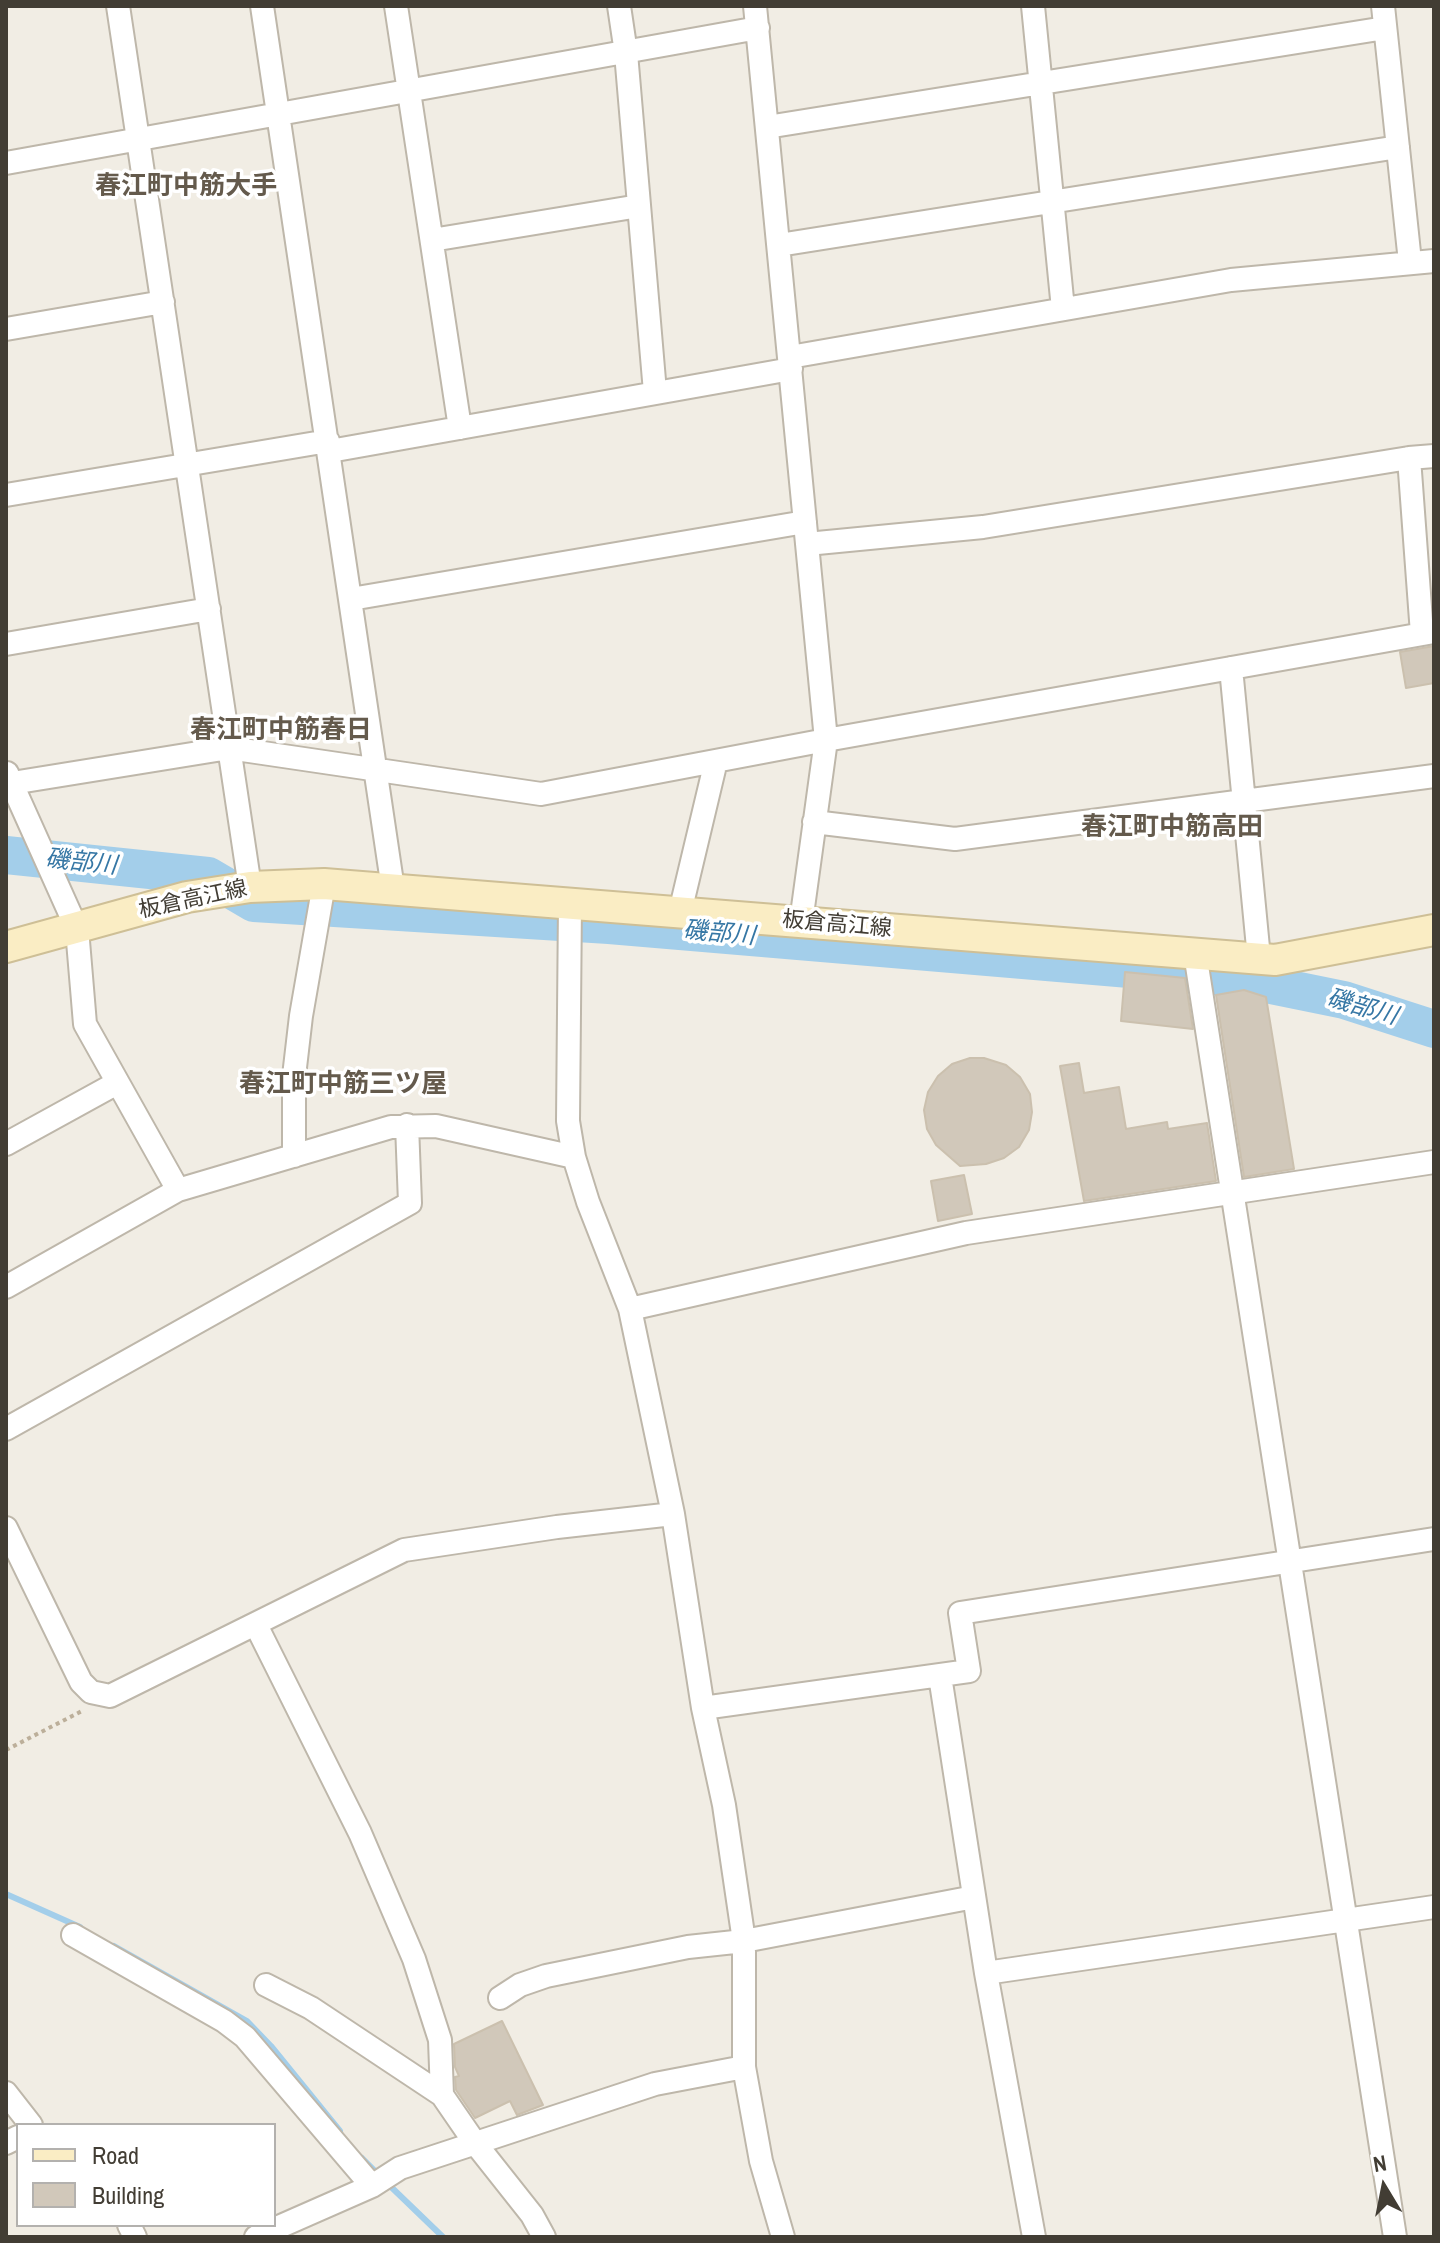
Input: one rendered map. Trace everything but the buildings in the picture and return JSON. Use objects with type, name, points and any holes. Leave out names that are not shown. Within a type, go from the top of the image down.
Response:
[{"type":"main road","name":"板倉高江線","points":[[6,947],[187,897],[250,887],[324,884],[1275,960],[1434,930]]},
{"type":"street","points":[[118,6],[250,887]]},
{"type":"street","points":[[262,6],[393,889]]},
{"type":"street","points":[[396,6],[460,428]]},
{"type":"street","points":[[619,6],[626,53],[655,392]]},
{"type":"street","points":[[1033,6],[1063,309]]},
{"type":"street","points":[[6,163],[626,53],[756,17],[826,740],[801,922]]},
{"type":"street","points":[[767,127],[1041,84],[1384,17],[1410,262]]},
{"type":"street","points":[[779,245],[1398,147]]},
{"type":"street","points":[[432,240],[639,206]]},
{"type":"street","points":[[6,495],[186,463],[460,428],[655,392],[1063,309],[1231,280],[1434,261]]},
{"type":"street","points":[[6,329],[163,302]]},
{"type":"street","points":[[351,599],[806,533],[999,525],[1434,456]]},
{"type":"street","points":[[178,1190],[85,1024],[77,929],[8,779],[229,748],[541,794],[1428,633],[1409,458]]},
{"type":"street","points":[[6,644],[209,609]]},
{"type":"street","points":[[1231,668],[1259,958]]},
{"type":"street","points":[[680,912],[716,761]]},
{"type":"street","points":[[814,822],[955,839],[1434,776]]},
{"type":"street","points":[[294,1156],[294,1076],[324,884]]},
{"type":"street","points":[[570,903],[568,1121],[574,1157],[588,1202],[630,1309],[673,1514],[703,1708],[724,1805],[744,1941],[744,2067],[761,2161],[783,2237]]},
{"type":"street","points":[[1195,953],[1230,1194],[1395,2237]]},
{"type":"street","points":[[6,1144],[117,1083]]},
{"type":"street","points":[[6,1429],[410,1203],[407,1125]]},
{"type":"street","points":[[6,1287],[178,1190],[391,1127],[436,1126],[574,1157]]},
{"type":"street","points":[[630,1309],[966,1233],[1434,1162]]},
{"type":"street","points":[[6,1528],[81,1682],[91,1692],[110,1696],[404,1550],[557,1527],[673,1514]]},
{"type":"street","points":[[703,1708],[969,1671],[960,1613],[1434,1539]]},
{"type":"street","points":[[256,1625],[360,1833],[414,1959],[440,2040],[442,2095]]},
{"type":"street","points":[[940,1676],[986,1973],[1034,2237]]},
{"type":"street","points":[[500,1998],[520,1985],[546,1976],[688,1947],[744,1941],[974,1897]]},
{"type":"street","points":[[986,1973],[1434,1907]]},
{"type":"street","points":[[73,1935],[224,2021],[245,2037],[372,2186]]},
{"type":"street","points":[[266,1985],[311,2008],[442,2095],[532,2215],[544,2237]]},
{"type":"street","points":[[256,2237],[372,2186],[400,2168],[655,2084],[744,2067]]},
{"type":"street","points":[[6,2093],[29,2123]]},
{"type":"path","points":[[6,1750],[110,1696]]},
{"type":"waterway","name":"磯部川","points":[[6,855],[208,876],[254,903],[609,925],[1236,978],[1344,1000],[1434,1029]]},
{"type":"waterway","points":[[6,1894],[80,1927]]},
{"type":"waterway","points":[[114,1946],[247,2021],[340,2131]]},
{"type":"waterway","points":[[362,2158],[380,2176]]},
{"type":"waterway","points":[[388,2184],[443,2237]]},
{"type":"district","name":"春江町中筋大手","points":[[186,187]]},
{"type":"district","name":"春江町中筋春日","points":[[281,731]]},
{"type":"district","name":"春江町中筋高田","points":[[1172,828]]},
{"type":"district","name":"春江町中筋三ツ屋","points":[[343,1085]]}]
